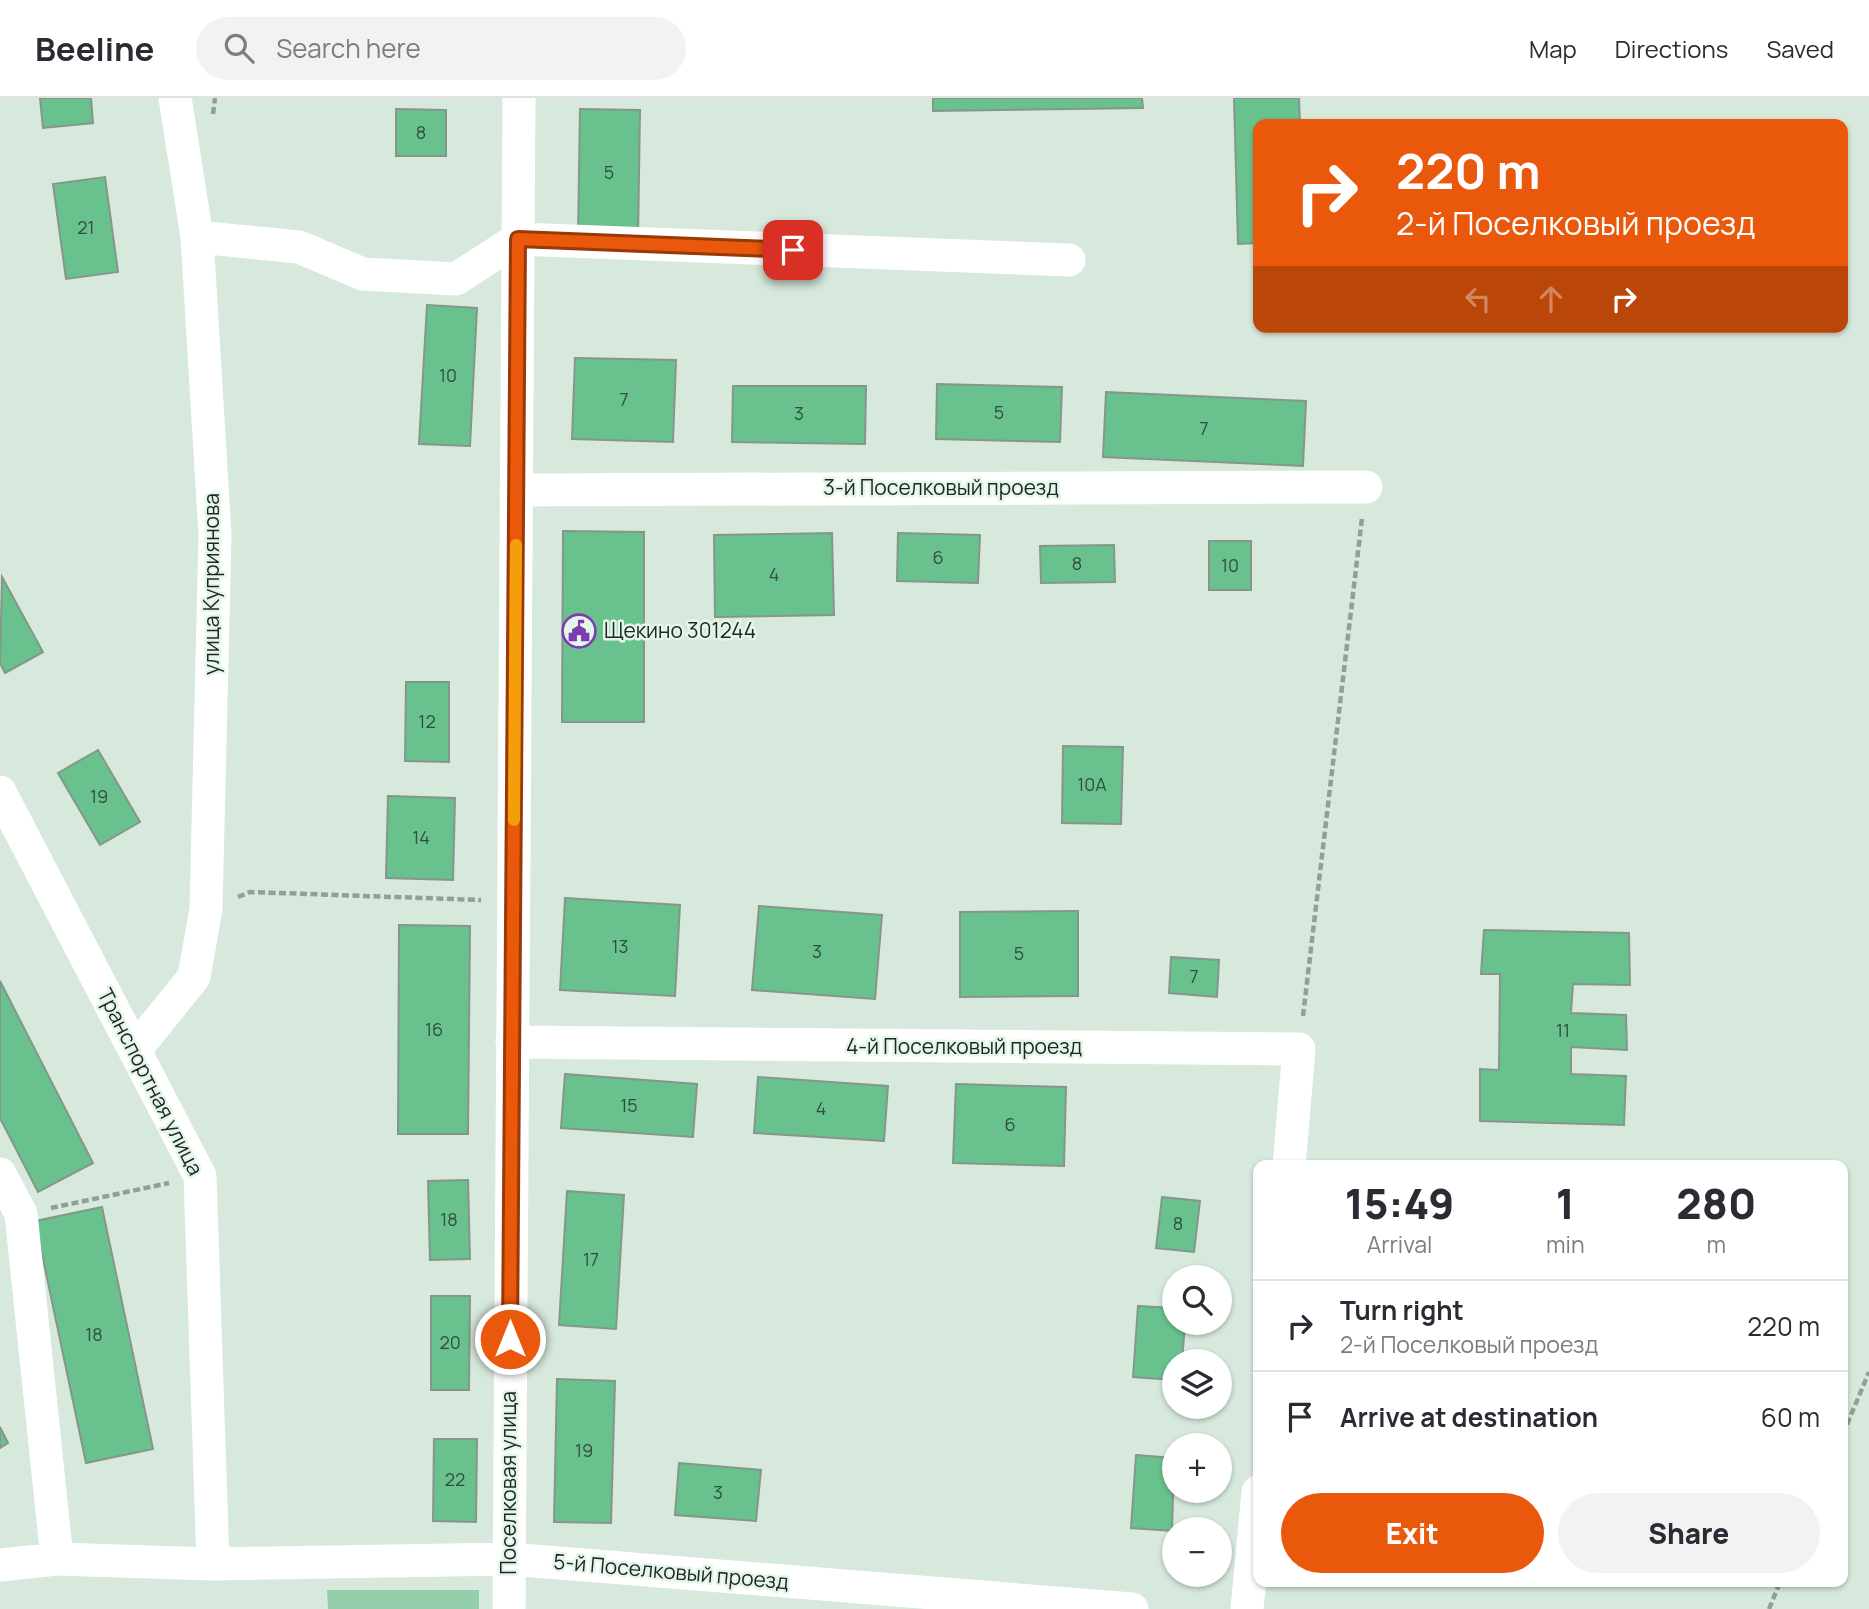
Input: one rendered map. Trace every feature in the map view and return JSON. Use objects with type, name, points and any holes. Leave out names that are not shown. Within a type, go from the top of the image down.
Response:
[{"type":"street","name":"улица Куприянова","points":[[135,1050],[194,977],[206,909],[215,535],[197,237],[175,98]]},
{"type":"street","name":"Поселковая улица","points":[[509,1609],[519,98]]},
{"type":"street","points":[[197,237],[299,247],[363,274],[456,279],[518,239],[1069,260]]},
{"type":"street","name":"3-й Поселковый проезд","points":[[516,490],[1366,487]]},
{"type":"street","name":"Транспортная улица","points":[[0,792],[200,1176],[213,1564]]},
{"type":"street","name":"4-й Поселковый проезд","points":[[512,1042],[1299,1049]]},
{"type":"street","points":[[1290,1160],[1299,1049]]},
{"type":"street","points":[[0,1174],[21,1214],[57,1559]]},
{"type":"street","points":[[1247,1609],[1253,1545]]},
{"type":"street","name":"5-й Поселковый проезд","points":[[0,1565],[57,1559],[213,1564],[509,1559],[1132,1609]]},
{"type":"path","points":[[1299,1049],[1366,487]]},
{"type":"path","points":[[206,909],[250,892],[513,901]]},
{"type":"path","points":[[21,1214],[200,1176]]},
{"type":"path","points":[[1848,1422],[1869,1372]]},
{"type":"path","points":[[1769,1609],[1778,1587]]},
{"type":"green space","points":[[327,1590],[479,1590],[479,1609],[328,1609]]},
{"type":"building","points":[[40,98],[91,98],[93,123],[43,128]]},
{"type":"building","points":[[933,98],[1142,98],[1143,108],[933,111]]},
{"type":"building","points":[[1234,98],[1299,98],[1300,119],[1253,119],[1253,243],[1238,244]]},
{"type":"building","points":[[396,109],[446,110],[446,156],[396,156]]},
{"type":"building","points":[[580,109],[640,110],[638,238],[578,237]]},
{"type":"building","points":[[105,177],[118,272],[66,279],[53,184]]},
{"type":"building","points":[[427,305],[477,308],[470,446],[419,444]]},
{"type":"building","points":[[575,358],[676,360],[673,442],[572,439]]},
{"type":"building","points":[[937,384],[1062,387],[1060,442],[936,439]]},
{"type":"building","points":[[733,386],[866,386],[865,444],[732,442]]},
{"type":"building","points":[[1106,392],[1306,401],[1303,466],[1103,457]]},
{"type":"building","points":[[563,531],[644,532],[644,722],[562,722]]},
{"type":"building","points":[[832,533],[834,615],[715,617],[714,535]]},
{"type":"building","points":[[898,533],[980,535],[978,583],[897,581]]},
{"type":"building","points":[[1209,541],[1251,541],[1251,590],[1209,590]]},
{"type":"building","points":[[1114,545],[1115,582],[1041,583],[1040,546]]},
{"type":"building","points":[[2,577],[43,652],[5,673],[0,663]]},
{"type":"building","points":[[406,682],[449,682],[449,762],[405,761]]},
{"type":"building","points":[[1063,746],[1123,747],[1121,824],[1062,823]]},
{"type":"building","points":[[98,750],[140,822],[100,845],[58,773]]},
{"type":"building","points":[[388,796],[455,798],[453,880],[386,878]]},
{"type":"building","points":[[565,898],[680,905],[675,996],[560,990]]},
{"type":"building","points":[[759,906],[882,915],[875,999],[752,990]]},
{"type":"building","points":[[1078,911],[1078,996],[960,997],[960,912]]},
{"type":"building","points":[[399,925],[470,926],[468,1134],[398,1134]]},
{"type":"building","points":[[1484,930],[1629,933],[1630,985],[1573,984],[1571,1013],[1626,1015],[1627,1050],[1571,1047],[1571,1074],[1626,1076],[1624,1125],[1480,1121],[1480,1069],[1499,1070],[1500,974],[1481,974]]},
{"type":"building","points":[[1171,957],[1219,960],[1217,997],[1169,993]]},
{"type":"building","points":[[0,981],[93,1163],[38,1192],[0,1118]]},
{"type":"building","points":[[565,1074],[697,1084],[693,1137],[561,1128]]},
{"type":"building","points":[[758,1077],[888,1086],[884,1141],[754,1133]]},
{"type":"building","points":[[956,1084],[1066,1087],[1064,1166],[953,1163]]},
{"type":"building","points":[[468,1180],[470,1259],[430,1260],[428,1181]]},
{"type":"building","points":[[567,1191],[624,1195],[616,1329],[559,1325]]},
{"type":"building","points":[[1162,1197],[1200,1201],[1194,1252],[1156,1248]]},
{"type":"building","points":[[102,1207],[153,1449],[86,1463],[35,1221]]},
{"type":"building","points":[[431,1296],[470,1296],[469,1390],[431,1390]]},
{"type":"building","points":[[1138,1306],[1162,1307],[1162,1335],[1184,1335],[1183,1349],[1162,1349],[1162,1379],[1133,1377]]},
{"type":"building","points":[[557,1379],[615,1381],[611,1523],[554,1522]]},
{"type":"building","points":[[0,1427],[8,1443],[0,1448]]},
{"type":"building","points":[[434,1439],[477,1439],[476,1522],[433,1521]]},
{"type":"building","points":[[1136,1455],[1162,1457],[1162,1503],[1173,1503],[1172,1517],[1162,1517],[1162,1530],[1131,1528]]},
{"type":"building","points":[[679,1463],[761,1470],[756,1521],[675,1515]]},
{"type":"slow traffic","points":[[514,820],[516,545]]},
{"type":"place","name":"Щекино 301244","points":[[579,631]]},
{"type":"route","points":[[510,1339],[518,239],[793,250]]}]
